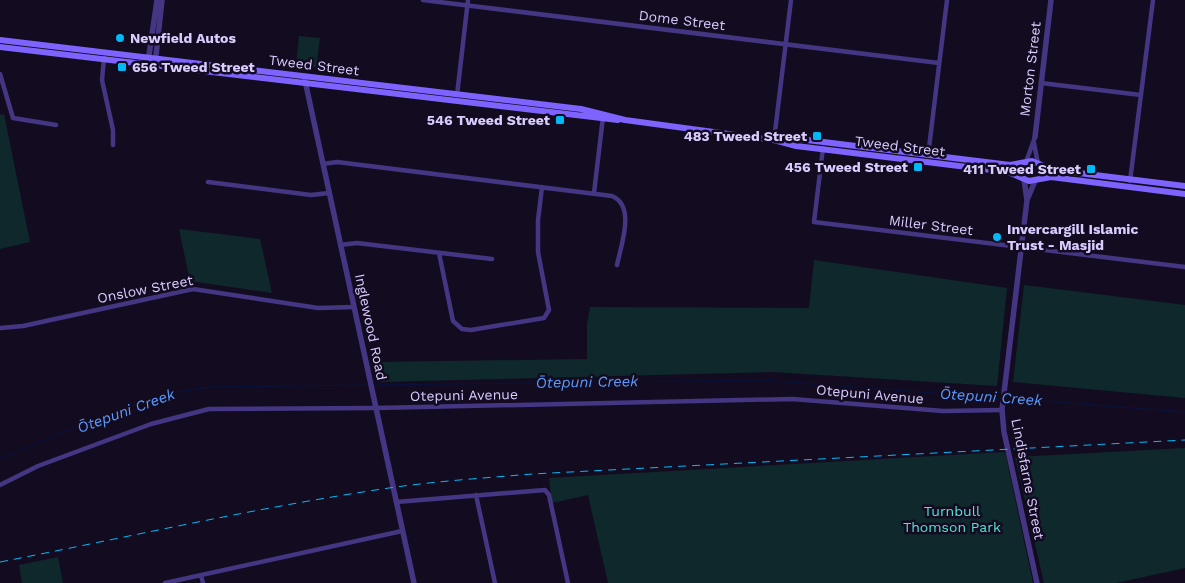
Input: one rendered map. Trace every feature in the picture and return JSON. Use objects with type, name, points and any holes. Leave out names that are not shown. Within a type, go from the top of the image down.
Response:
[{"type":"main road","name":"Tweed Street","points":[[0,40],[104,52],[152,61],[603,116],[774,140],[791,138],[823,146],[928,159],[1008,172],[1024,179]]},
{"type":"main road","name":"Tweed Street","points":[[0,47],[103,60],[152,61]]},
{"type":"main road","name":"Tweed Street","points":[[928,159],[1010,165],[1026,163]]},
{"type":"main road","points":[[1185,186],[1130,183],[1050,177],[1035,180],[1024,179],[1021,171],[1026,163],[1032,161],[1054,170],[1130,183],[1185,194]]},
{"type":"main road","points":[[1035,180],[1041,173],[1038,165]]},
{"type":"street","points":[[152,61],[157,0]]},
{"type":"street","points":[[152,61],[162,0]]},
{"type":"street","name":"Dome Street","points":[[423,0],[468,3],[939,63]]},
{"type":"street","points":[[774,140],[791,0]]},
{"type":"street","points":[[928,159],[947,0]]},
{"type":"street","name":"Morton Street","points":[[1026,163],[1034,139],[1051,0]]},
{"type":"street","points":[[1130,183],[1153,0]]},
{"type":"street","points":[[456,98],[468,3]]},
{"type":"street","points":[[104,52],[102,80],[113,130],[113,145]]},
{"type":"street","points":[[0,74],[13,118],[56,125]]},
{"type":"street","name":"Inglewood Road","points":[[305,80],[414,583]]},
{"type":"street","points":[[1041,83],[1141,95]]},
{"type":"street","points":[[594,193],[603,116]]},
{"type":"street","name":"Morton Street","points":[[1034,139],[1038,165]]},
{"type":"street","name":"Miller Street","points":[[823,146],[814,222],[1185,268]]},
{"type":"street","points":[[323,164],[337,162],[612,196],[624,206],[625,218],[617,265]]},
{"type":"street","name":"Lindisfarne Street","points":[[1024,179],[1027,200]]},
{"type":"street","name":"Lindisfarne Street","points":[[1035,180],[1027,200],[1002,410],[1004,432],[1037,583]]},
{"type":"street","points":[[208,182],[311,195],[329,193]]},
{"type":"street","points":[[439,253],[453,322],[456,326],[471,330],[544,318],[549,310],[538,252],[538,220],[542,187]]},
{"type":"street","points":[[340,245],[357,243],[492,259]]},
{"type":"street","name":"Onslow Street","points":[[0,328],[23,326],[193,289],[318,308],[354,307]]},
{"type":"street","name":"Otepuni Avenue","points":[[0,485],[38,466],[151,424],[209,409],[376,408],[792,399],[943,411],[1002,410]]},
{"type":"street","points":[[396,502],[542,489],[549,495],[568,583]]},
{"type":"street","points":[[476,495],[495,583]]},
{"type":"street","points":[[165,583],[402,531]]},
{"type":"street","points":[[201,575],[203,583]]},
{"type":"green space","points":[[299,36],[320,38],[316,68],[296,65]]},
{"type":"green space","points":[[4,114],[30,242],[0,249],[0,115]]},
{"type":"green space","points":[[179,229],[260,239],[272,293],[190,281]]},
{"type":"green space","points":[[814,260],[1007,288],[997,386],[773,372],[380,382],[377,362],[587,359],[587,324],[590,307],[809,308]]},
{"type":"green space","points":[[1024,285],[1185,305],[1185,398],[1013,382]]},
{"type":"green space","name":"Turnbull Thomson Park","points":[[1185,448],[1185,568],[1116,583],[1044,583],[1015,457]]},
{"type":"green space","name":"Turnbull Thomson Park","points":[[1005,452],[1033,583],[608,583],[588,495],[552,503],[549,478]]},
{"type":"green space","points":[[58,557],[63,583],[22,583],[19,565]]},
{"type":"waterway","name":"Ōtepuni Creek","points":[[373,385],[760,380],[1000,398]]},
{"type":"waterway","name":"Ōtepuni Creek","points":[[0,459],[55,435],[164,394],[210,387],[369,385]]},
{"type":"waterway","name":"Ōtepuni Creek","points":[[1004,398],[1185,412]]},
{"type":"railway","points":[[0,562],[292,504],[389,488],[443,482],[532,474],[1185,440]]},
{"type":"place","name":"Newfield Autos","points":[[120,38]]},
{"type":"place","name":"656 Tweed Street","points":[[122,67]]},
{"type":"place","name":"546 Tweed Street","points":[[560,120]]},
{"type":"place","name":"483 Tweed Street","points":[[817,136]]},
{"type":"place","name":"456 Tweed Street","points":[[918,167]]},
{"type":"place","name":"411 Tweed Street","points":[[1091,169]]},
{"type":"place","name":"Invercargill Islamic Trust - Masjid","points":[[997,237]]}]
